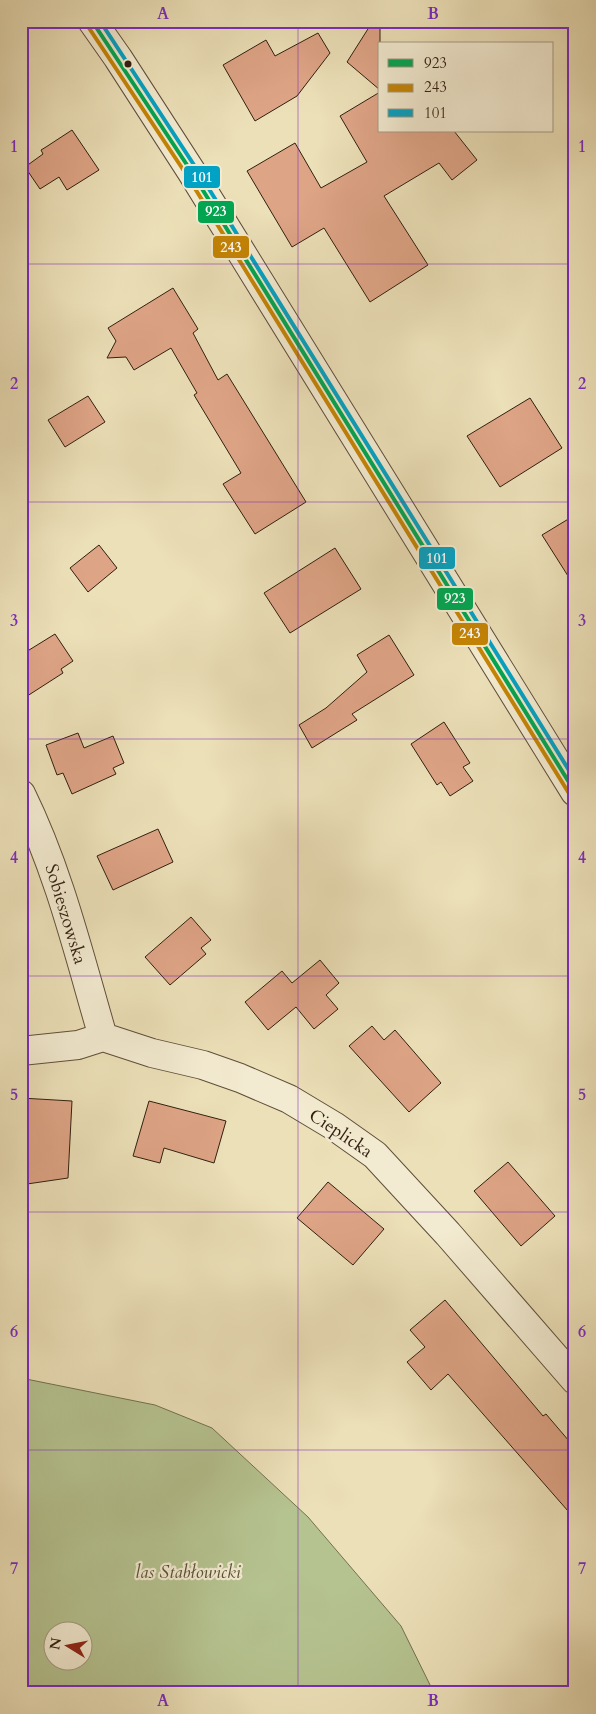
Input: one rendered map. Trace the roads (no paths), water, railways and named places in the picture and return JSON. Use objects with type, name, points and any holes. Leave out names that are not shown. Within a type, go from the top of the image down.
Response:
[{"type":"street","points":[[92,21],[191,171],[575,792]]},
{"type":"street","name":"Sobieszowska","points":[[21,794],[38,828],[58,881],[103,1037]]},
{"type":"street","points":[[21,1050],[78,1046],[103,1037]]},
{"type":"street","name":"Cieplicka","points":[[103,1037],[152,1053],[203,1064],[240,1078],[289,1099],[361,1145],[374,1155],[448,1234],[575,1380]]},
{"type":"park label","name":"las Stabłowicki","points":[[188,1572]]}]
